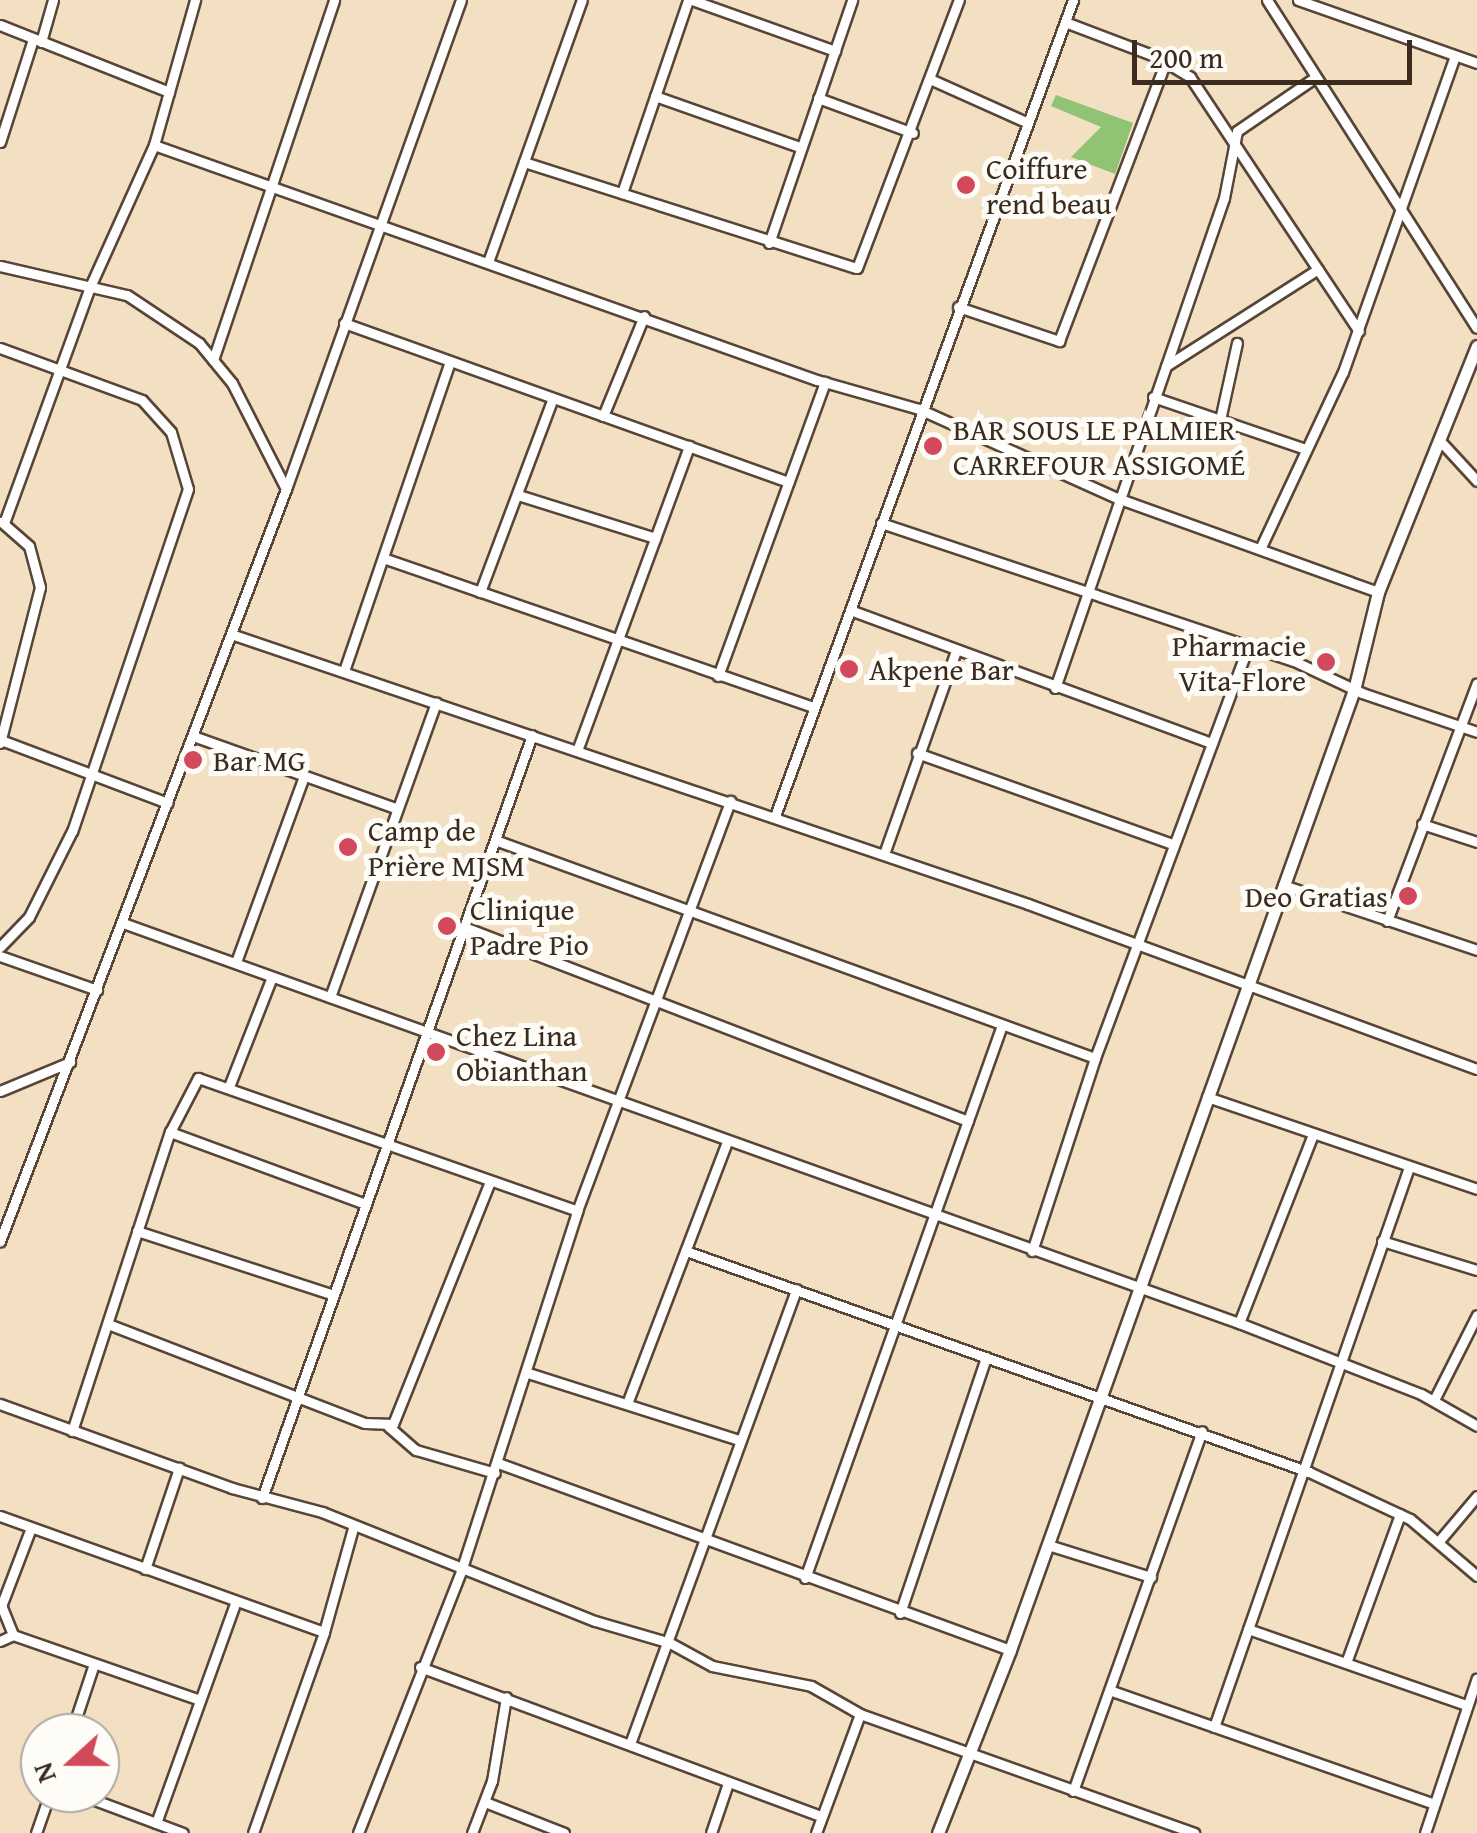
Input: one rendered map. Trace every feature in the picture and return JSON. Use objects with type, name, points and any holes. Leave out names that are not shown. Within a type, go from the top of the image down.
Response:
[{"type":"street","points":[[0,142],[53,0]]},
{"type":"street","points":[[168,803],[1,742],[40,587],[29,546],[2,523],[62,372],[89,289],[154,145],[194,0]]},
{"type":"street","points":[[213,360],[334,0]]},
{"type":"street","points":[[0,1240],[286,489],[461,0]]},
{"type":"street","points":[[488,262],[582,0]]},
{"type":"street","points":[[622,193],[690,0],[835,51]]},
{"type":"street","points":[[769,242],[852,0]]},
{"type":"street","points":[[524,162],[857,268],[912,133],[959,0]]},
{"type":"street","points":[[775,816],[919,408],[1073,0]]},
{"type":"street","points":[[1267,0],[1313,79],[1477,328]]},
{"type":"street","points":[[1298,0],[1477,63]]},
{"type":"street","points":[[1065,22],[1166,61],[1190,77],[1234,137],[1359,331]]},
{"type":"street","points":[[0,25],[168,92]]},
{"type":"street","points":[[1260,549],[1359,331],[1455,56]]},
{"type":"street","points":[[958,308],[1058,341],[1166,61]]},
{"type":"street","points":[[1055,688],[1117,498],[1224,198],[1234,137],[1313,79]]},
{"type":"street","points":[[932,80],[1026,122]]},
{"type":"street","points":[[656,96],[800,147]]},
{"type":"street","points":[[818,98],[912,133]]},
{"type":"street","points":[[154,145],[825,382],[919,408],[1117,498],[1378,592]]},
{"type":"street","points":[[0,266],[32,269],[89,289],[127,295],[199,342],[286,489]]},
{"type":"street","points":[[1163,368],[1318,269]]},
{"type":"street","points":[[603,416],[644,316]]},
{"type":"street","points":[[344,323],[788,482]]},
{"type":"street","points":[[1220,420],[1237,343]]},
{"type":"street","points":[[938,1833],[1048,1546],[1354,690],[1378,592],[1442,444],[1477,346]]},
{"type":"street","points":[[0,348],[106,384],[152,408],[171,432],[187,474],[168,559],[72,831],[28,917],[0,947]]},
{"type":"street","points":[[345,668],[450,362]]},
{"type":"street","points":[[718,676],[825,382]]},
{"type":"street","points":[[1153,397],[1303,448]]},
{"type":"street","points":[[480,592],[553,398]]},
{"type":"street","points":[[1442,444],[1477,481]]},
{"type":"street","points":[[578,748],[689,446]]},
{"type":"street","points":[[518,495],[656,538]]},
{"type":"street","points":[[881,523],[1248,646],[1354,690],[1477,732]]},
{"type":"street","points":[[384,558],[617,643],[814,707]]},
{"type":"street","points":[[850,610],[1211,743]]},
{"type":"street","points":[[231,634],[345,668],[884,854],[1135,949],[1477,1070]]},
{"type":"street","points":[[1032,1251],[1095,1058],[1248,646]]},
{"type":"street","points":[[884,854],[956,651]]},
{"type":"street","points":[[1387,920],[1477,683]]},
{"type":"street","points":[[330,998],[436,702]]},
{"type":"street","points":[[262,1498],[532,735]]},
{"type":"street","points":[[193,736],[396,808]]},
{"type":"street","points":[[918,754],[1172,844]]},
{"type":"street","points":[[236,962],[304,776]]},
{"type":"street","points":[[358,1833],[420,1667],[462,1571],[578,1211],[730,801]]},
{"type":"street","points":[[1422,824],[1477,842]]},
{"type":"street","points":[[495,840],[1095,1058]]},
{"type":"street","points":[[1283,885],[1477,950]]},
{"type":"street","points":[[122,923],[934,1219],[1238,1323],[1434,1400],[1476,1427]]},
{"type":"street","points":[[464,927],[968,1121]]},
{"type":"street","points":[[0,956],[98,990]]},
{"type":"street","points":[[230,1084],[272,977]]},
{"type":"street","points":[[805,1578],[1002,1024]]},
{"type":"street","points":[[0,1091],[70,1062]]},
{"type":"street","points":[[72,1431],[170,1132],[194,1080],[230,1084],[385,1146],[578,1211]]},
{"type":"street","points":[[1207,1097],[1477,1189]]},
{"type":"street","points":[[170,1132],[366,1204]]},
{"type":"street","points":[[1238,1323],[1314,1134]]},
{"type":"street","points":[[628,1401],[726,1144]]},
{"type":"street","points":[[1214,1726],[1337,1362],[1410,1167]]},
{"type":"street","points":[[388,1426],[397,1420],[490,1182]]},
{"type":"street","points":[[138,1231],[334,1295]]},
{"type":"street","points":[[1382,1241],[1477,1270]]},
{"type":"street","points":[[686,1251],[1102,1394],[1302,1469],[1400,1514],[1439,1541],[1477,1576]]},
{"type":"street","points":[[631,1741],[670,1643],[739,1440],[796,1289]]},
{"type":"street","points":[[1434,1400],[1477,1315]]},
{"type":"street","points":[[108,1324],[300,1394],[365,1424],[388,1426],[416,1450],[497,1468],[1010,1650]]},
{"type":"street","points":[[900,1613],[986,1357]]},
{"type":"street","points":[[528,1374],[628,1401],[739,1440]]},
{"type":"street","points":[[0,1404],[262,1498],[314,1509],[462,1571],[670,1643],[721,1668],[811,1686],[860,1714],[1194,1833]]},
{"type":"street","points":[[1073,1791],[1202,1431]]},
{"type":"street","points":[[145,1569],[180,1468]]},
{"type":"street","points":[[1439,1541],[1477,1496]]},
{"type":"street","points":[[1348,1660],[1400,1514]]},
{"type":"street","points":[[0,1516],[324,1632]]},
{"type":"street","points":[[14,1635],[1,1607],[31,1528]]},
{"type":"street","points":[[252,1833],[324,1632],[353,1528]]},
{"type":"street","points":[[1048,1546],[1151,1577]]},
{"type":"street","points":[[156,1823],[236,1601]]},
{"type":"street","points":[[1248,1629],[1348,1660],[1465,1710],[1477,1719]]},
{"type":"street","points":[[0,1641],[14,1635],[200,1700]]},
{"type":"street","points":[[78,1713],[94,1664]]},
{"type":"street","points":[[420,1667],[631,1741],[728,1783],[821,1816]]},
{"type":"street","points":[[1425,1833],[1477,1678]]},
{"type":"street","points":[[1112,1691],[1434,1804]]},
{"type":"street","points":[[472,1833],[485,1802],[506,1697]]},
{"type":"street","points":[[816,1833],[860,1714]]},
{"type":"street","points":[[711,1833],[728,1783]]},
{"type":"street","points":[[485,1802],[564,1833]]},
{"type":"street","points":[[120,1810],[183,1833]]},
{"type":"green space","points":[[1056,95],[1133,123],[1115,174],[1071,157],[1101,127],[1051,106]]},
{"type":"place","name":"Coiffure rend beau","points":[[966,185]]},
{"type":"place","name":"BAR SOUS LE PALMIER CARREFOUR ASSIGOMÉ","points":[[933,446]]},
{"type":"place","name":"Pharmacie Vita-Flore","points":[[1326,662]]},
{"type":"place","name":"Akpene Bar","points":[[849,669]]},
{"type":"place","name":"Bar MG","points":[[193,760]]},
{"type":"place","name":"Camp de Prière MJSM","points":[[348,847]]},
{"type":"place","name":"Deo Gratias","points":[[1408,896]]},
{"type":"place","name":"Clinique Padre Pio","points":[[447,926]]},
{"type":"place","name":"Chez Lina Obianthan","points":[[436,1052]]}]
